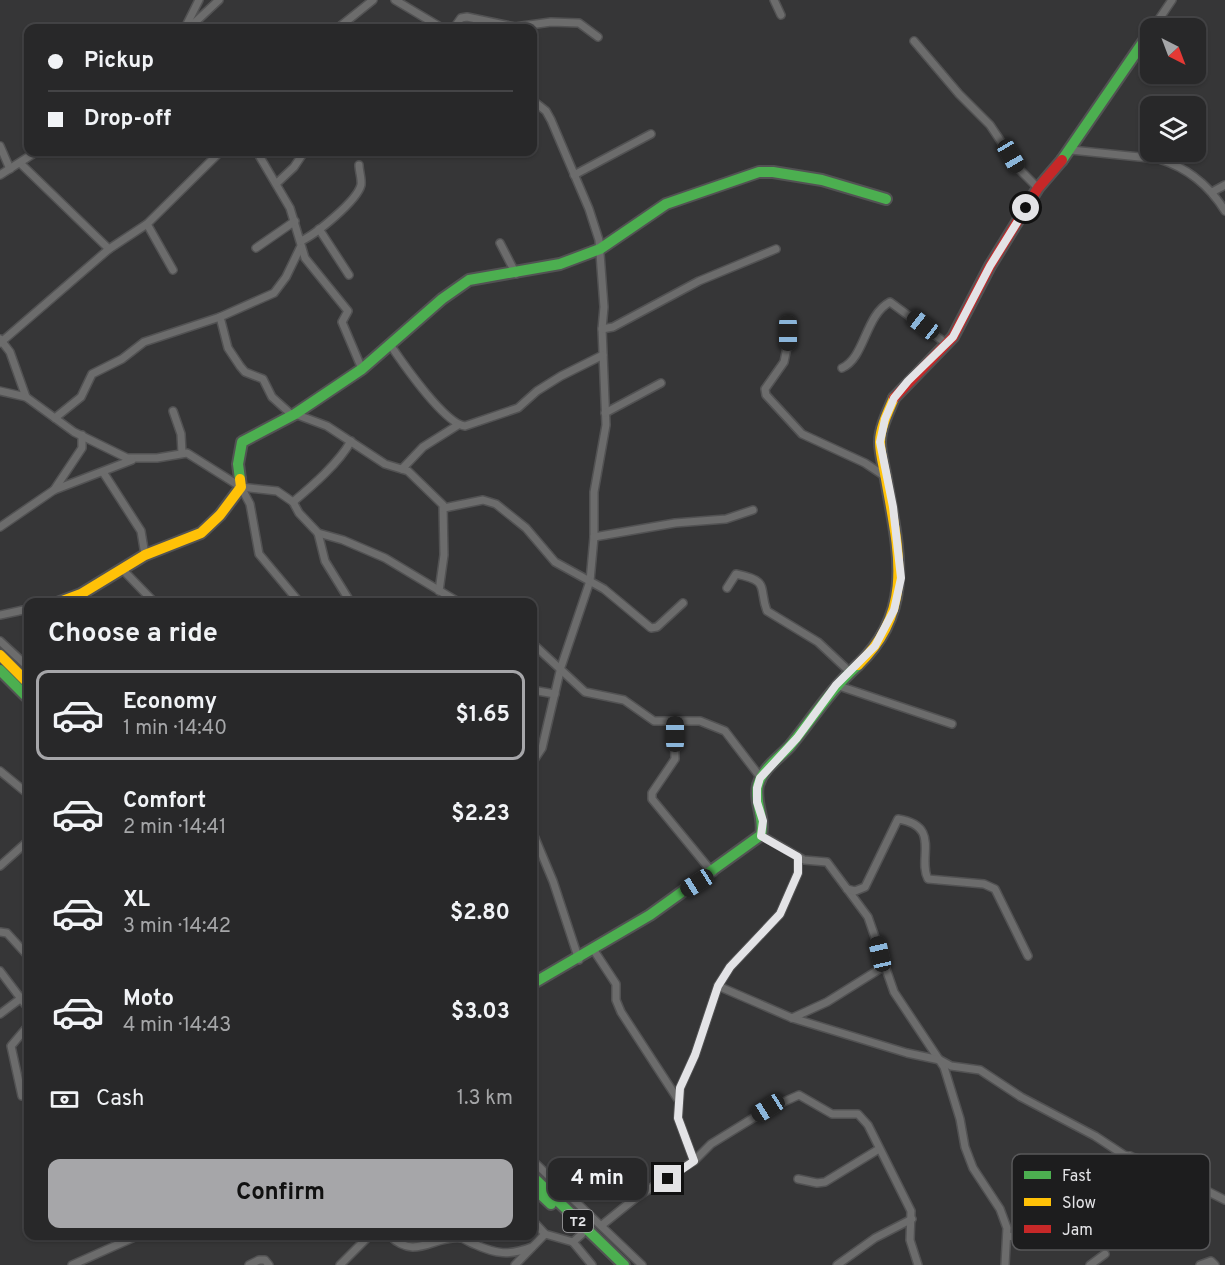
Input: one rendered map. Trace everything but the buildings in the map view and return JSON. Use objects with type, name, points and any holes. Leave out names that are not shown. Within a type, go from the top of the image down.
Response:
[{"type":"street","points":[[189,24],[199,0]]},
{"type":"street","points":[[192,24],[219,0]]},
{"type":"street","points":[[343,24],[373,0]]},
{"type":"street","points":[[395,0],[435,24]]},
{"type":"street","points":[[774,0],[781,15]]},
{"type":"street","points":[[1160,18],[1172,0]]},
{"type":"street","points":[[457,24],[461,18],[467,17],[501,24]]},
{"type":"street","points":[[537,25],[575,22],[598,37]]},
{"type":"street","points":[[914,41],[959,94],[990,125],[1020,170],[1038,188]]},
{"type":"street","points":[[537,981],[579,960],[713,873],[761,836],[763,821],[757,802],[760,778],[797,738],[836,685],[875,646],[887,628],[899,591],[900,562],[888,478],[880,442],[885,419],[894,398],[908,381],[947,344],[1038,188],[1071,150],[1140,48]]},
{"type":"street","points":[[537,105],[546,111],[589,209],[600,249],[604,306],[602,329],[606,426],[594,492],[594,537],[590,581],[561,667],[542,748],[537,756]]},
{"type":"street","points":[[574,175],[651,134]]},
{"type":"street","points":[[0,146],[10,169]]},
{"type":"street","points":[[1071,150],[1172,163],[1197,177],[1212,192],[1225,211]]},
{"type":"street","points":[[0,175],[30,156]]},
{"type":"street","points":[[26,397],[10,352],[1,341],[109,249],[147,224],[216,156]]},
{"type":"street","points":[[260,156],[277,183],[295,221],[301,244],[348,312],[342,322],[362,369]]},
{"type":"street","points":[[277,183],[301,156]]},
{"type":"street","points":[[20,163],[109,249]]},
{"type":"street","points":[[55,418],[81,397],[93,374],[122,359],[144,342],[220,317],[274,293],[286,277],[301,244],[358,192],[362,182],[359,165]]},
{"type":"street","points":[[296,598],[259,554],[250,504],[241,487],[238,464],[242,442],[294,414],[362,369],[442,299],[469,280],[516,274],[560,264],[600,249],[666,204],[759,172],[770,171],[837,184],[886,199]]},
{"type":"street","points":[[1212,192],[1225,185]]},
{"type":"street","points":[[256,248],[295,221]]},
{"type":"street","points":[[147,224],[173,270]]},
{"type":"street","points":[[319,229],[349,275]]},
{"type":"street","points":[[500,243],[516,274]]},
{"type":"street","points":[[602,329],[613,327],[699,281],[776,249]]},
{"type":"street","points":[[842,368],[852,361],[863,336],[886,304],[890,302],[947,344]]},
{"type":"street","points":[[220,317],[228,348],[245,372],[263,379],[272,397],[294,414],[327,426],[382,462],[411,473],[444,508],[444,555],[439,591]]},
{"type":"street","points":[[792,323],[788,333],[786,356],[765,389],[766,395],[802,434],[865,463],[888,478]]},
{"type":"street","points":[[391,346],[418,385],[458,425]]},
{"type":"street","points":[[402,469],[423,447],[458,425],[470,425],[518,408],[553,381],[603,355]]},
{"type":"street","points":[[604,413],[661,383]]},
{"type":"street","points":[[0,391],[26,397],[82,435],[132,460]]},
{"type":"street","points":[[173,411],[182,434],[182,453]]},
{"type":"street","points":[[54,490],[82,448],[82,435]]},
{"type":"street","points":[[293,502],[323,477],[326,470],[346,450],[351,441]]},
{"type":"street","points":[[0,527],[54,490],[132,460],[182,453],[191,454],[241,487],[270,489],[293,502],[318,533],[325,561],[348,598]]},
{"type":"street","points":[[103,472],[141,531],[146,555]]},
{"type":"street","points":[[70,598],[146,555],[201,533],[220,515],[241,487]]},
{"type":"street","points":[[444,508],[483,500],[496,504],[526,528],[555,562],[604,589],[651,628],[657,627],[683,603]]},
{"type":"street","points":[[594,537],[675,523],[726,519],[753,510]]},
{"type":"street","points":[[318,533],[343,540],[385,558],[451,598]]},
{"type":"street","points":[[122,569],[150,598]]},
{"type":"street","points":[[727,588],[736,574],[754,579],[765,592],[767,611],[818,642],[850,672]]},
{"type":"street","points":[[0,615],[24,610]]},
{"type":"street","points":[[0,640],[24,663]]},
{"type":"street","points":[[537,647],[561,667],[576,686],[585,692],[624,700],[654,721],[700,721],[725,731],[760,778]]},
{"type":"street","points":[[0,655],[24,679]]},
{"type":"street","points":[[0,670],[24,694]]},
{"type":"street","points":[[836,685],[952,724]]},
{"type":"street","points":[[537,691],[555,694]]},
{"type":"street","points":[[675,721],[675,759],[652,794],[652,799],[713,873]]},
{"type":"street","points":[[0,771],[24,791]]},
{"type":"street","points":[[846,888],[855,891],[865,887],[898,819],[904,820],[914,825],[925,838],[928,879],[984,884],[995,889],[1028,956]]},
{"type":"street","points":[[761,836],[798,857],[827,862],[870,922],[884,967],[908,1015],[940,1060],[951,1085],[964,1148],[973,1168],[1000,1209],[1008,1236],[1005,1265]]},
{"type":"street","points":[[537,843],[553,881],[579,960]]},
{"type":"street","points":[[0,866],[24,845]]},
{"type":"street","points":[[694,1161],[678,1118],[680,1088],[695,1055],[718,986],[730,967],[780,914],[798,873],[798,857]]},
{"type":"street","points":[[0,932],[7,933],[24,952]]},
{"type":"street","points":[[593,949],[616,984],[616,1000],[621,1012],[679,1101]]},
{"type":"street","points":[[792,1018],[827,1002],[884,967]]},
{"type":"street","points":[[0,971],[24,1004]]},
{"type":"street","points":[[718,986],[792,1018],[907,1053],[940,1060],[951,1066],[980,1070],[1020,1097],[1126,1154]]},
{"type":"street","points":[[0,1014],[24,996]]},
{"type":"street","points":[[22,1096],[11,1046],[24,1031]]},
{"type":"street","points":[[602,1225],[638,1196],[694,1161],[711,1144],[768,1108],[799,1095],[832,1114],[858,1114],[868,1125],[911,1211],[910,1240],[918,1265]]},
{"type":"street","points":[[798,1179],[817,1183],[825,1182],[879,1149]]},
{"type":"street","points":[[537,1165],[642,1265]]},
{"type":"street","name":"T2","points":[[537,1181],[624,1265]]},
{"type":"street","name":"T2","points":[[537,1191],[614,1265]]},
{"type":"street","points":[[1210,1192],[1225,1200]]},
{"type":"street","points":[[837,1265],[875,1238],[912,1219]]},
{"type":"street","points":[[537,1225],[545,1234],[573,1242],[591,1265]]},
{"type":"street","points":[[516,1265],[545,1234]]},
{"type":"street","points":[[573,1242],[582,1234]]},
{"type":"street","points":[[1008,1236],[1012,1236]]},
{"type":"street","points":[[72,1265],[127,1240]]},
{"type":"street","points":[[340,1265],[365,1240]]},
{"type":"street","points":[[395,1240],[403,1246],[414,1248],[450,1240]]},
{"type":"street","points":[[464,1240],[501,1254],[513,1254],[532,1247]]},
{"type":"street","points":[[1090,1265],[1105,1254]]},
{"type":"street","points":[[249,1265],[259,1260],[265,1260],[269,1265]]},
{"type":"street","points":[[1200,1265],[1211,1261],[1215,1265]]},
{"type":"traffic: fast","points":[[1062,160],[1140,47]]},
{"type":"traffic: fast","points":[[240,479],[238,464],[242,442],[295,414],[362,369],[442,299],[469,280],[560,264],[600,249],[666,204],[759,172],[822,180],[886,199]]},
{"type":"traffic: fast","points":[[537,981],[650,915],[761,835],[762,822],[757,791],[760,779],[767,768],[790,746],[831,694],[858,665]]},
{"type":"traffic: fast","points":[[0,670],[24,694]]},
{"type":"traffic: fast","points":[[537,1181],[624,1265]]},
{"type":"traffic: fast","points":[[537,1191],[551,1204]]},
{"type":"traffic: slow","points":[[858,665],[876,644],[889,623],[896,600],[898,554],[880,442],[883,426],[894,398]]},
{"type":"traffic: slow","points":[[70,598],[81,594],[145,555],[201,533],[220,515],[241,487],[240,479]]},
{"type":"traffic: slow","points":[[0,655],[24,679]]},
{"type":"traffic: jam","points":[[894,398],[953,337],[990,266],[1038,188],[1062,160]]},
{"type":"route","points":[[668,1179],[694,1161],[678,1118],[680,1088],[695,1055],[718,986],[730,967],[780,914],[798,873],[798,857],[761,836],[763,821],[757,802],[760,778],[797,738],[836,685],[875,646],[887,628],[894,610],[901,578],[893,507],[880,442],[885,419],[894,398],[908,381],[953,337],[990,266],[1026,208]]}]
